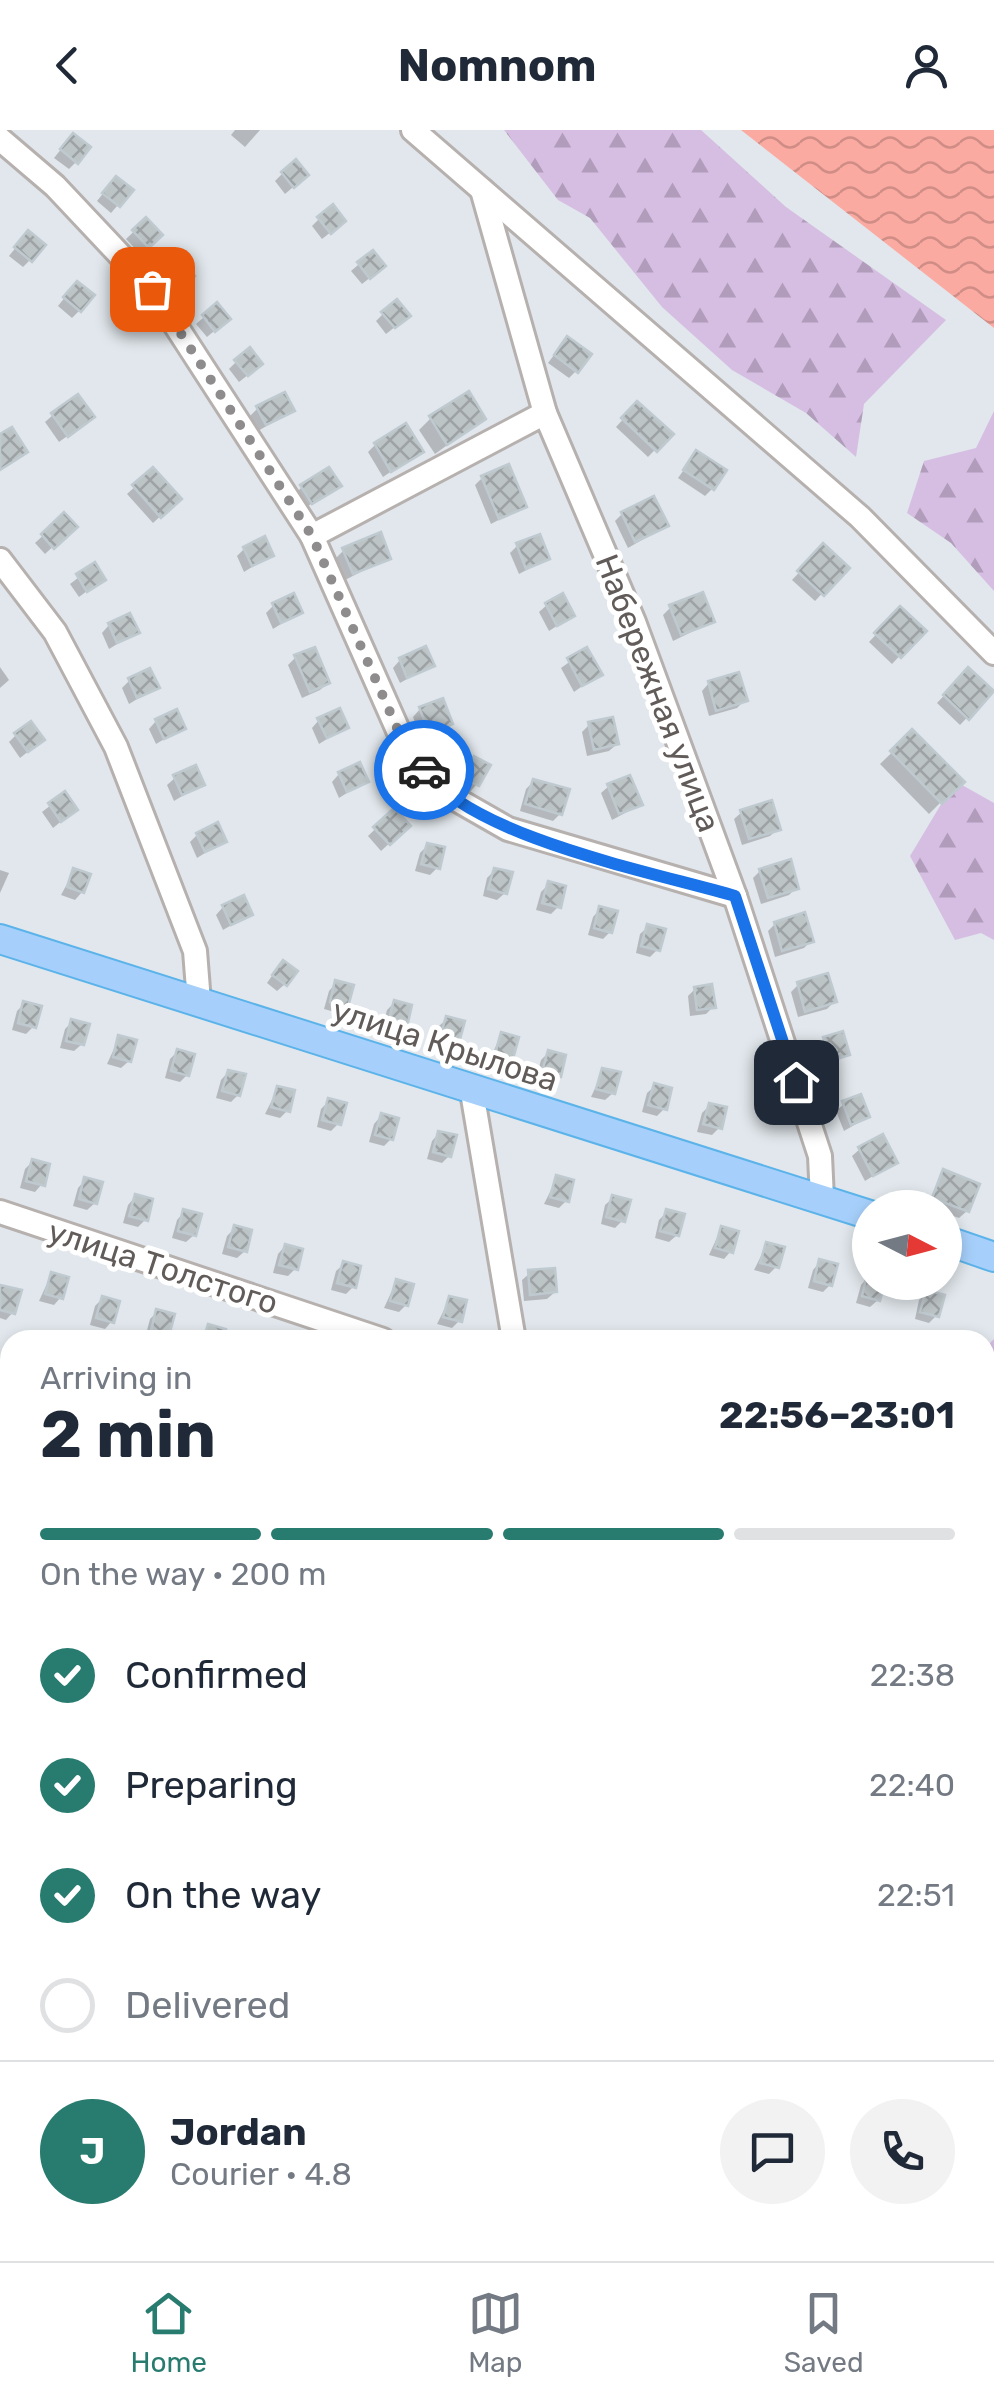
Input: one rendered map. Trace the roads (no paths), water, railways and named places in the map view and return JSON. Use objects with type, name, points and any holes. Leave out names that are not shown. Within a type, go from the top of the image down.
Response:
[{"type":"main road","name":"улица Крылова","points":[[0,939],[472,1092],[852,1209]]},
{"type":"main road","points":[[962,1246],[994,1257]]},
{"type":"street","points":[[413,130],[860,517],[994,653]]},
{"type":"street","points":[[0,139],[55,186],[152,289],[312,536],[401,737],[438,789],[508,829],[735,896]]},
{"type":"street","name":"Набережная улица","points":[[482,190],[545,412],[634,622],[735,896],[820,1156],[822,1198]]},
{"type":"street","points":[[312,536],[545,412]]},
{"type":"street","points":[[0,560],[55,632],[116,747],[195,951],[199,1002]]},
{"type":"street","points":[[472,1092],[512,1330]]},
{"type":"street","name":"улица Толстого","points":[[0,1212],[354,1330]]},
{"type":"water","points":[[741,130],[994,130],[994,328]]}]
